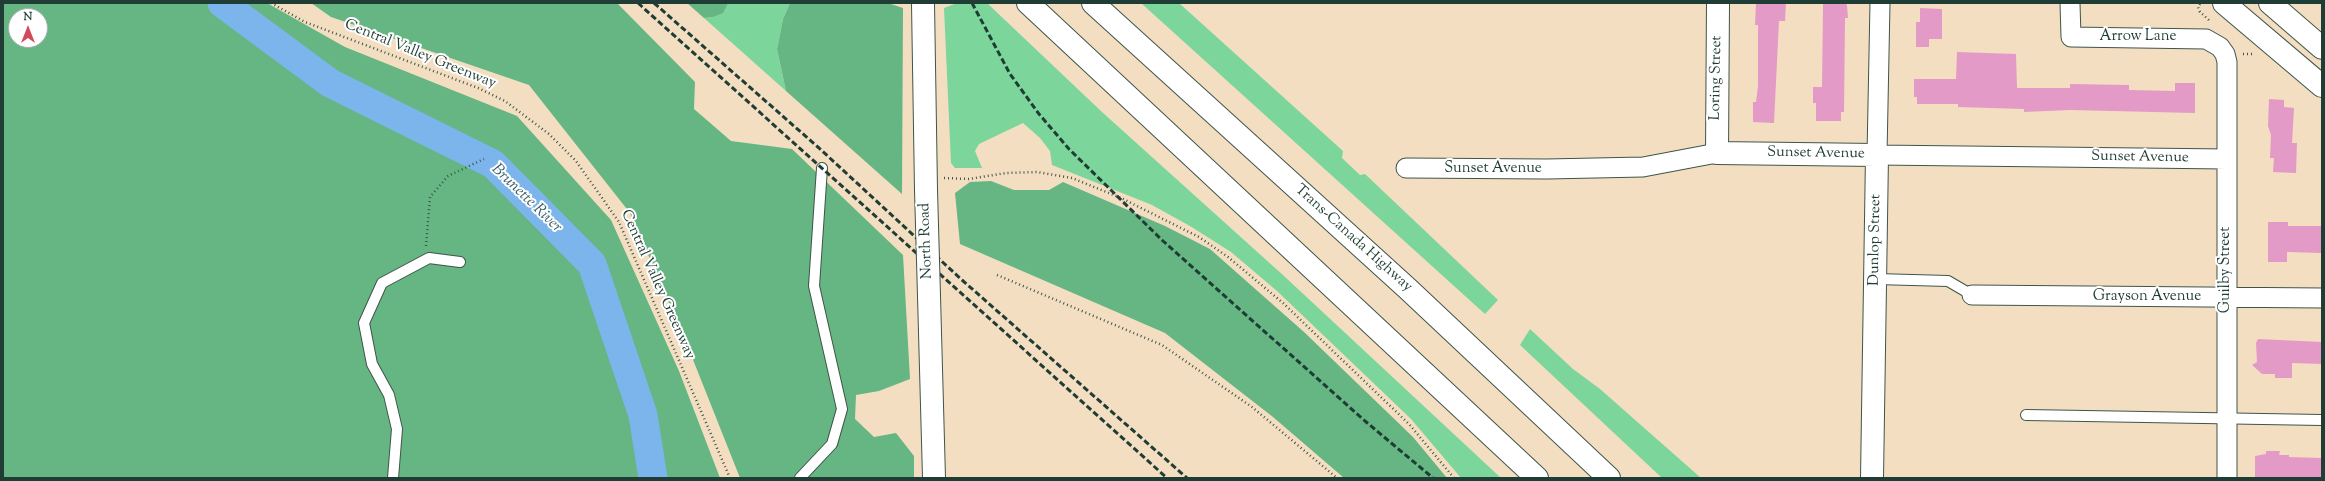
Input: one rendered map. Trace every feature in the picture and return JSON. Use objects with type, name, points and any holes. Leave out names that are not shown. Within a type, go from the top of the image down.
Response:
[{"type":"main road","name":"North Road","points":[[923,3],[934,478]]},
{"type":"main road","points":[[1028,3],[1537,478]]},
{"type":"main road","name":"Trans-Canada Highway","points":[[1093,3],[1408,289],[1610,478]]},
{"type":"main road","name":"Loring Street","points":[[1717,153],[1718,3]]},
{"type":"main road","points":[[2224,3],[2322,86]]},
{"type":"main road","points":[[2270,3],[2322,48]]},
{"type":"main road","name":"Sunset Avenue","points":[[1717,153],[1877,155]]},
{"type":"main road","name":"Dunlop Street","points":[[1872,478],[1877,155]]},
{"type":"street","name":"Dunlop Street","points":[[1877,155],[1880,3]]},
{"type":"street","name":"Arrow Lane","points":[[2070,3],[2071,37],[2206,39],[2220,47],[2227,62]]},
{"type":"street","name":"Guilby Street","points":[[2227,62],[2227,478]]},
{"type":"street","name":"Sunset Avenue","points":[[1406,168],[1547,169],[1643,167],[1717,153]]},
{"type":"street","name":"Sunset Avenue","points":[[1877,155],[2227,159]]},
{"type":"street","name":"Grayson Avenue","points":[[1972,295],[2322,298]]},
{"type":"lane","points":[[800,478],[832,444],[842,409],[814,286],[822,168]]},
{"type":"lane","points":[[393,478],[397,429],[389,395],[372,364],[364,323],[382,283],[429,258],[460,262]]},
{"type":"lane","points":[[1876,279],[1948,281],[1972,295]]},
{"type":"lane","points":[[2026,415],[2322,420]]},
{"type":"path","name":"Central Valley Greenway","points":[[271,3],[305,22],[478,88],[504,101],[549,134],[576,161],[619,222],[730,478]]},
{"type":"path","points":[[424,261],[430,197],[448,176],[484,159]]},
{"type":"path","points":[[926,184],[1006,173],[1037,172],[1072,178],[1121,198],[1199,237],[1228,257],[1283,303],[1409,424],[1454,478]]},
{"type":"path","points":[[997,274],[1162,345],[1252,407],[1337,478]]},
{"type":"green space","points":[[3,3],[267,3],[345,47],[517,116],[611,220],[679,371],[720,478],[3,478]]},
{"type":"green space","points":[[311,3],[617,3],[695,82],[694,109],[731,141],[792,149],[903,255],[910,379],[879,391],[856,395],[855,419],[874,437],[896,433],[914,456],[914,478],[740,478],[686,342],[630,213],[529,85],[331,17]]},
{"type":"green space","points":[[687,3],[728,3],[723,13],[713,17],[704,18]]},
{"type":"green space","points":[[728,3],[790,3],[783,19],[777,49],[786,91],[704,18],[713,17]]},
{"type":"green space","points":[[790,3],[888,3],[903,8],[902,194],[786,91],[777,49],[783,19]]},
{"type":"green space","points":[[957,3],[987,3],[1102,112],[1284,276],[1501,478],[1461,478],[1411,419],[1277,291],[1231,252],[1190,226],[1152,205],[1052,165],[1050,151],[1040,138],[1023,123],[979,144],[975,151],[982,168],[955,168],[951,163],[944,8]]},
{"type":"green space","points":[[1141,3],[1179,3],[1343,151],[1342,158],[1360,175],[1365,174],[1498,300],[1485,314]]},
{"type":"green space","points":[[991,181],[1014,190],[1049,190],[1063,182],[1165,226],[1210,249],[1304,332],[1413,437],[1447,478],[1344,478],[1273,417],[1165,333],[960,244],[955,193],[970,182]]},
{"type":"green space","points":[[1530,329],[1573,369],[1600,389],[1701,478],[1662,478],[1520,345]]},
{"type":"building","points":[[1756,3],[1786,3],[1785,21],[1779,21],[1774,123],[1753,122],[1753,102],[1756,102],[1758,86],[1758,25],[1755,25]]},
{"type":"building","points":[[1823,3],[1845,3],[1847,5],[1848,18],[1845,18],[1844,112],[1841,112],[1841,121],[1816,121],[1816,103],[1813,103],[1813,87],[1822,87]]},
{"type":"building","points":[[1920,8],[1942,9],[1942,39],[1929,39],[1929,47],[1916,47],[1916,22],[1920,22]]},
{"type":"building","points":[[1957,52],[2016,54],[2017,88],[2070,88],[2070,84],[2129,85],[2129,90],[2175,91],[2175,83],[2195,83],[2195,113],[2070,110],[2024,112],[2024,109],[1958,107],[1958,104],[1917,104],[1917,97],[1914,97],[1914,79],[1956,79]]},
{"type":"building","points":[[2269,99],[2284,100],[2284,107],[2294,108],[2292,143],[2297,143],[2296,173],[2273,172],[2274,158],[2270,158],[2271,135],[2268,126]]},
{"type":"building","points":[[2268,222],[2288,222],[2288,226],[2322,226],[2322,253],[2287,252],[2287,262],[2268,262]]},
{"type":"building","points":[[2258,339],[2322,342],[2322,364],[2292,363],[2292,378],[2275,378],[2275,374],[2262,374],[2252,365],[2257,362],[2256,343]]},
{"type":"building","points":[[2266,451],[2280,451],[2279,455],[2289,455],[2289,457],[2322,458],[2322,478],[2255,478],[2255,456],[2266,454]]},
{"type":"waterway","name":"Brunette River","points":[[222,3],[330,83],[493,164],[592,264],[643,415],[653,478]]},
{"type":"railway","points":[[638,3],[1167,478]]},
{"type":"railway","points":[[654,3],[819,148],[962,280],[1187,478]]},
{"type":"railway","points":[[972,3],[1010,74],[1039,114],[1069,149],[1163,241],[1365,421],[1433,478]]}]
